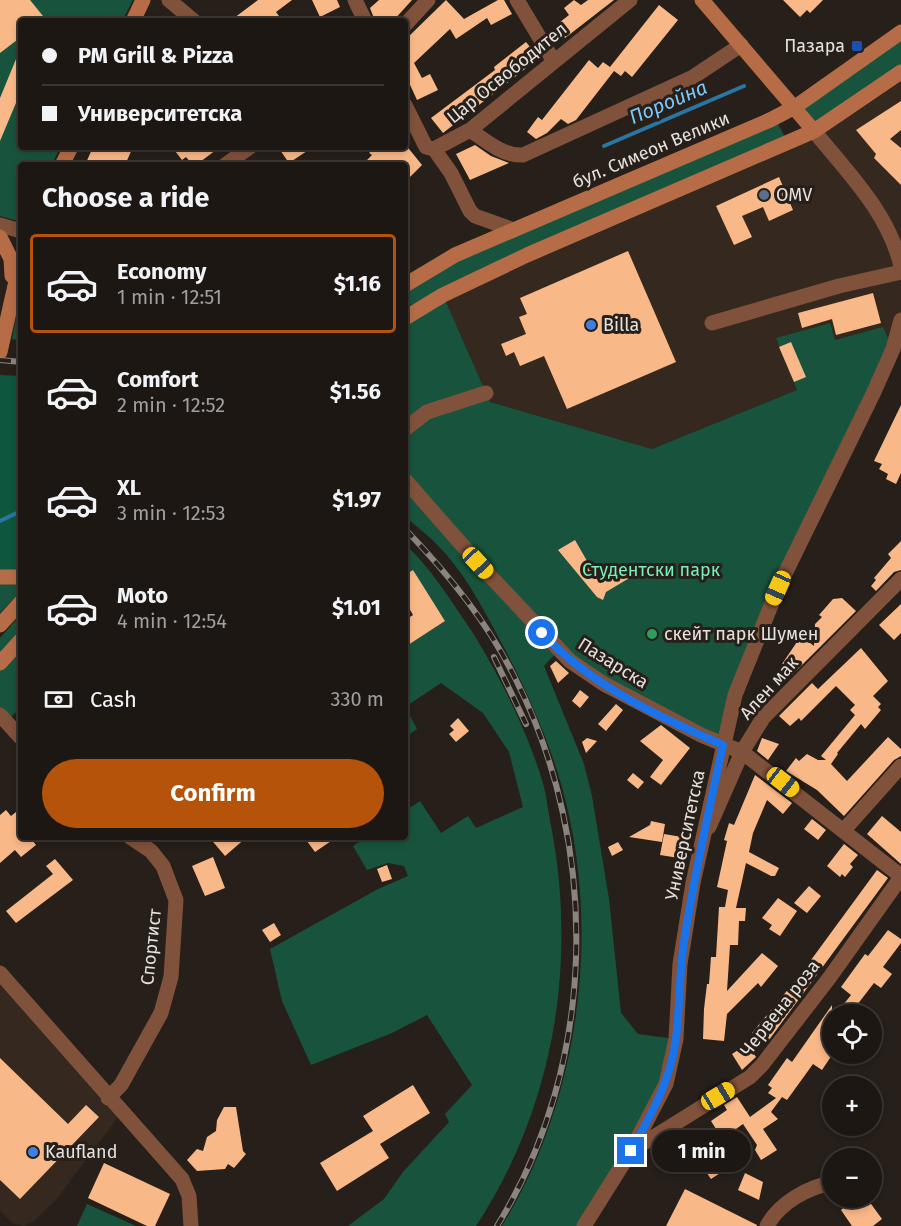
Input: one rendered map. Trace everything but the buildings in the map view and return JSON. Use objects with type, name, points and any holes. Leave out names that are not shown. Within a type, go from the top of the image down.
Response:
[{"type":"main road","points":[[134,18],[143,0]]},
{"type":"main road","points":[[702,0],[814,131]]},
{"type":"main road","name":"бул. Симеон Велики","points":[[408,283],[455,255],[795,107],[901,32]]},
{"type":"main road","points":[[408,316],[443,295],[527,255],[814,131],[901,72]]},
{"type":"main road","points":[[0,237],[11,259],[17,284],[0,352]]},
{"type":"main road","points":[[408,274],[455,255]]},
{"type":"main road","points":[[0,577],[18,577]]},
{"type":"main road","points":[[0,625],[18,605]]},
{"type":"main road","points":[[0,663],[18,643]]},
{"type":"street","points":[[169,0],[190,18]]},
{"type":"street","points":[[355,0],[364,18]]},
{"type":"street","points":[[408,22],[428,0]]},
{"type":"street","points":[[517,0],[553,60]]},
{"type":"street","name":"Цар Освободител","points":[[434,149],[470,130],[553,60],[630,0]]},
{"type":"street","points":[[470,130],[503,151],[523,155],[693,77],[741,45]]},
{"type":"street","points":[[408,111],[426,147],[434,149],[451,173],[470,211],[514,230]]},
{"type":"street","points":[[814,131],[874,206],[896,245],[901,266]]},
{"type":"street","points":[[229,162],[246,150]]},
{"type":"street","points":[[0,225],[18,230]]},
{"type":"street","points":[[712,323],[839,286],[901,272]]},
{"type":"street","name":"Университетска","points":[[584,1226],[631,1151],[658,1102],[674,1050],[680,964],[700,849],[735,695],[759,630],[897,342],[901,320]]},
{"type":"street","points":[[408,427],[427,412],[486,393]]},
{"type":"street","name":"Пазарска","points":[[408,483],[478,563],[570,661],[604,684],[723,745],[742,752],[901,876]]},
{"type":"street","name":"Ален мак","points":[[700,849],[742,752],[763,718],[901,579]]},
{"type":"street","points":[[0,715],[18,735]]},
{"type":"street","points":[[844,830],[901,766]]},
{"type":"street","name":"Спортист","points":[[108,1098],[121,1085],[161,1013],[171,977],[176,900],[163,866],[151,851],[134,840]]},
{"type":"street","name":"Червена роза","points":[[631,1151],[750,1077],[762,1065],[830,977],[901,876]]},
{"type":"street","points":[[0,973],[108,1098],[182,1179],[189,1196],[191,1226]]},
{"type":"street","points":[[767,1226],[779,1210],[798,1196],[822,1185]]},
{"type":"shaded area","points":[[901,72],[901,336],[893,349],[883,328],[834,340],[830,323],[776,338],[798,390],[652,449],[490,402],[443,295],[785,145]]},
{"type":"shaded area","points":[[0,973],[122,1112],[56,1200],[33,1222],[24,1226],[13,1224],[0,1211]]},
{"type":"green space","points":[[0,0],[133,0],[124,18],[18,18],[18,150],[59,150],[53,162],[18,162],[18,221],[0,216]]},
{"type":"green space","points":[[901,32],[901,72],[814,131],[795,107]]},
{"type":"green space","points":[[777,122],[786,139],[520,250],[408,306],[408,288],[455,260]]},
{"type":"green space","name":"Студентски парк","points":[[443,295],[490,402],[652,449],[797,390],[776,338],[830,323],[835,340],[883,327],[893,349],[818,504],[723,745],[558,651],[544,666],[584,764],[592,796],[609,899],[621,1013],[638,1034],[676,1039],[666,1084],[584,1226],[502,1226],[529,1177],[550,1124],[566,1069],[576,1013],[581,956],[580,898],[574,842],[562,787],[545,736],[523,686],[486,614],[463,576],[440,548],[408,519],[408,316]]},
{"type":"green space","points":[[18,307],[18,340],[12,339]]},
{"type":"green space","points":[[0,375],[18,376],[18,577],[0,577]]},
{"type":"green space","points":[[408,547],[432,574],[471,630],[501,682],[535,758],[545,790],[559,882],[562,934],[559,985],[552,1036],[540,1085],[524,1134],[502,1181],[476,1226],[348,1226],[384,1199],[403,1172],[449,1122],[445,1114],[472,1085],[427,1015],[392,1033],[311,1065],[282,1001],[270,949],[378,889],[408,876],[404,866],[388,863],[367,870],[353,846],[362,840],[408,840],[408,809],[420,801],[441,833],[468,816],[476,828],[523,807],[509,752],[483,713],[441,683],[408,705],[408,645],[445,621],[413,571],[408,574]]},
{"type":"green space","points":[[0,581],[18,582],[18,594],[0,613]]},
{"type":"green space","points":[[18,617],[18,635],[0,655],[0,638]]},
{"type":"green space","points":[[18,643],[18,710],[7,721],[0,715],[0,663]]},
{"type":"green space","points":[[408,712],[417,729],[408,735]]},
{"type":"green space","points":[[87,1204],[136,1226],[77,1226]]},
{"type":"waterway","name":"Поройна","points":[[604,146],[744,86]]},
{"type":"waterway","points":[[0,521],[18,512]]},
{"type":"railway","points":[[0,360],[18,362]]},
{"type":"railway","points":[[408,532],[466,599],[492,637],[515,678],[543,743],[563,812],[574,883],[576,954],[570,1026],[555,1095],[530,1163],[497,1226]]},
{"type":"railway","points":[[494,657],[526,724]]},
{"type":"place","name":"Пазара","points":[[857,46]]},
{"type":"place","name":"OMV","points":[[764,195]]},
{"type":"place","name":"Billa","points":[[591,325]]},
{"type":"place","name":"скейт парк Шумен","points":[[652,634]]},
{"type":"place","name":"Kaufland","points":[[33,1152]]},
{"type":"route","points":[[542,633],[570,661],[604,684],[723,745],[693,883],[680,964],[676,1039],[666,1084],[631,1151]]}]
